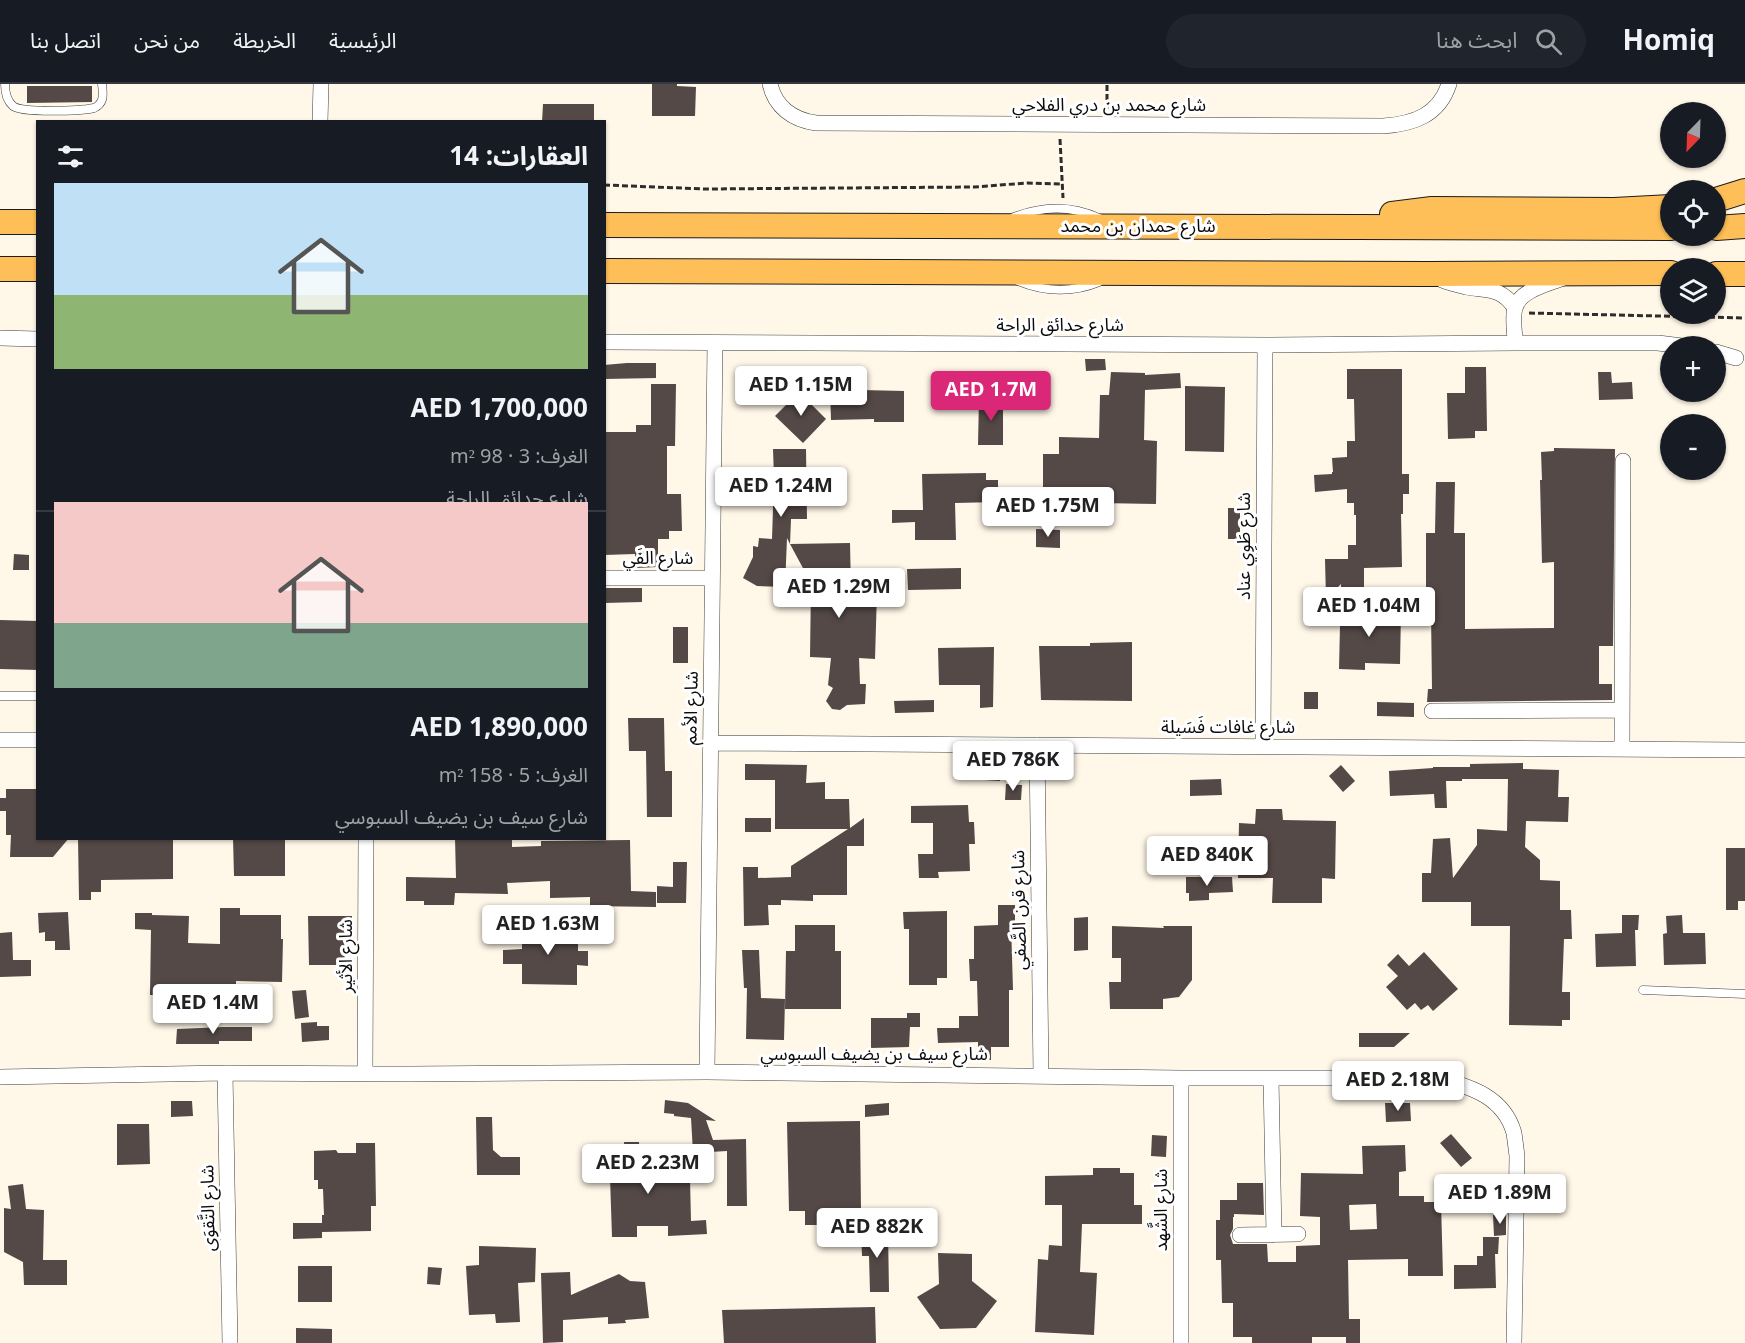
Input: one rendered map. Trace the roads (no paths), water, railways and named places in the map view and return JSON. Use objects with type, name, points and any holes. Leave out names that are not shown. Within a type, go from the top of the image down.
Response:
[{"type":"main road","points":[[1726,197],[1745,192]]},
{"type":"main road","points":[[1358,226],[1401,212],[1432,209],[1614,210],[1660,208]]},
{"type":"main road","points":[[0,222],[36,222]]},
{"type":"main road","name":"شارع حمدان بن محمد","points":[[606,225],[1660,228]]},
{"type":"main road","points":[[1726,227],[1745,226]]},
{"type":"main road","points":[[0,269],[36,269]]},
{"type":"main road","points":[[606,271],[1660,273]]},
{"type":"main road","points":[[1726,274],[1745,274]]},
{"type":"street","points":[[320,120],[321,84]]},
{"type":"street","name":"شارع محمد بن دري الفلاحي","points":[[771,84],[777,101],[788,113],[804,122],[816,123],[1383,126],[1412,122],[1431,112],[1445,95],[1449,84]]},
{"type":"street","points":[[1515,310],[1528,293],[1576,273]]},
{"type":"street","points":[[1428,274],[1455,285],[1497,291],[1510,301],[1515,310],[1515,343]]},
{"type":"street","points":[[0,338],[36,339]]},
{"type":"street","name":"شارع حدائق الراحة","points":[[606,342],[1265,345],[1660,343]]},
{"type":"street","name":"شارع الأمم","points":[[707,1072],[715,343]]},
{"type":"street","name":"شارع طَوِي عناد","points":[[1263,747],[1265,345]]},
{"type":"street","points":[[1726,355],[1736,358]]},
{"type":"street","points":[[1622,749],[1623,461]]},
{"type":"street","name":"شارع الفَي","points":[[606,578],[712,578]]},
{"type":"street","points":[[1432,711],[1622,710]]},
{"type":"street","points":[[0,740],[36,741]]},
{"type":"street","name":"شارع غافات فَسَيلة","points":[[711,743],[1745,750]]},
{"type":"street","name":"شارع قرن الصَّفي","points":[[1038,745],[1041,1075]]},
{"type":"street","name":"شارع الأثير","points":[[365,1074],[366,840]]},
{"type":"street","name":"شارع سيف بن يضيف السبوسي","points":[[0,1077],[225,1073],[707,1072],[1181,1078],[1439,1078],[1470,1087],[1488,1096],[1506,1113],[1514,1132],[1517,1156],[1514,1343]]},
{"type":"street","name":"شارع التَّقوَى","points":[[225,1073],[230,1343]]},
{"type":"street","points":[[1271,1077],[1274,1235]]},
{"type":"street","name":"شارع الشَّهد","points":[[1181,1078],[1181,1343]]},
{"type":"street","points":[[1240,1235],[1298,1234]]},
{"type":"lane","points":[[5,84],[10,104],[15,108],[27,110],[94,108],[103,99],[102,84]]},
{"type":"lane","points":[[1,696],[36,696]]},
{"type":"lane","points":[[1643,990],[1745,994]]}]
